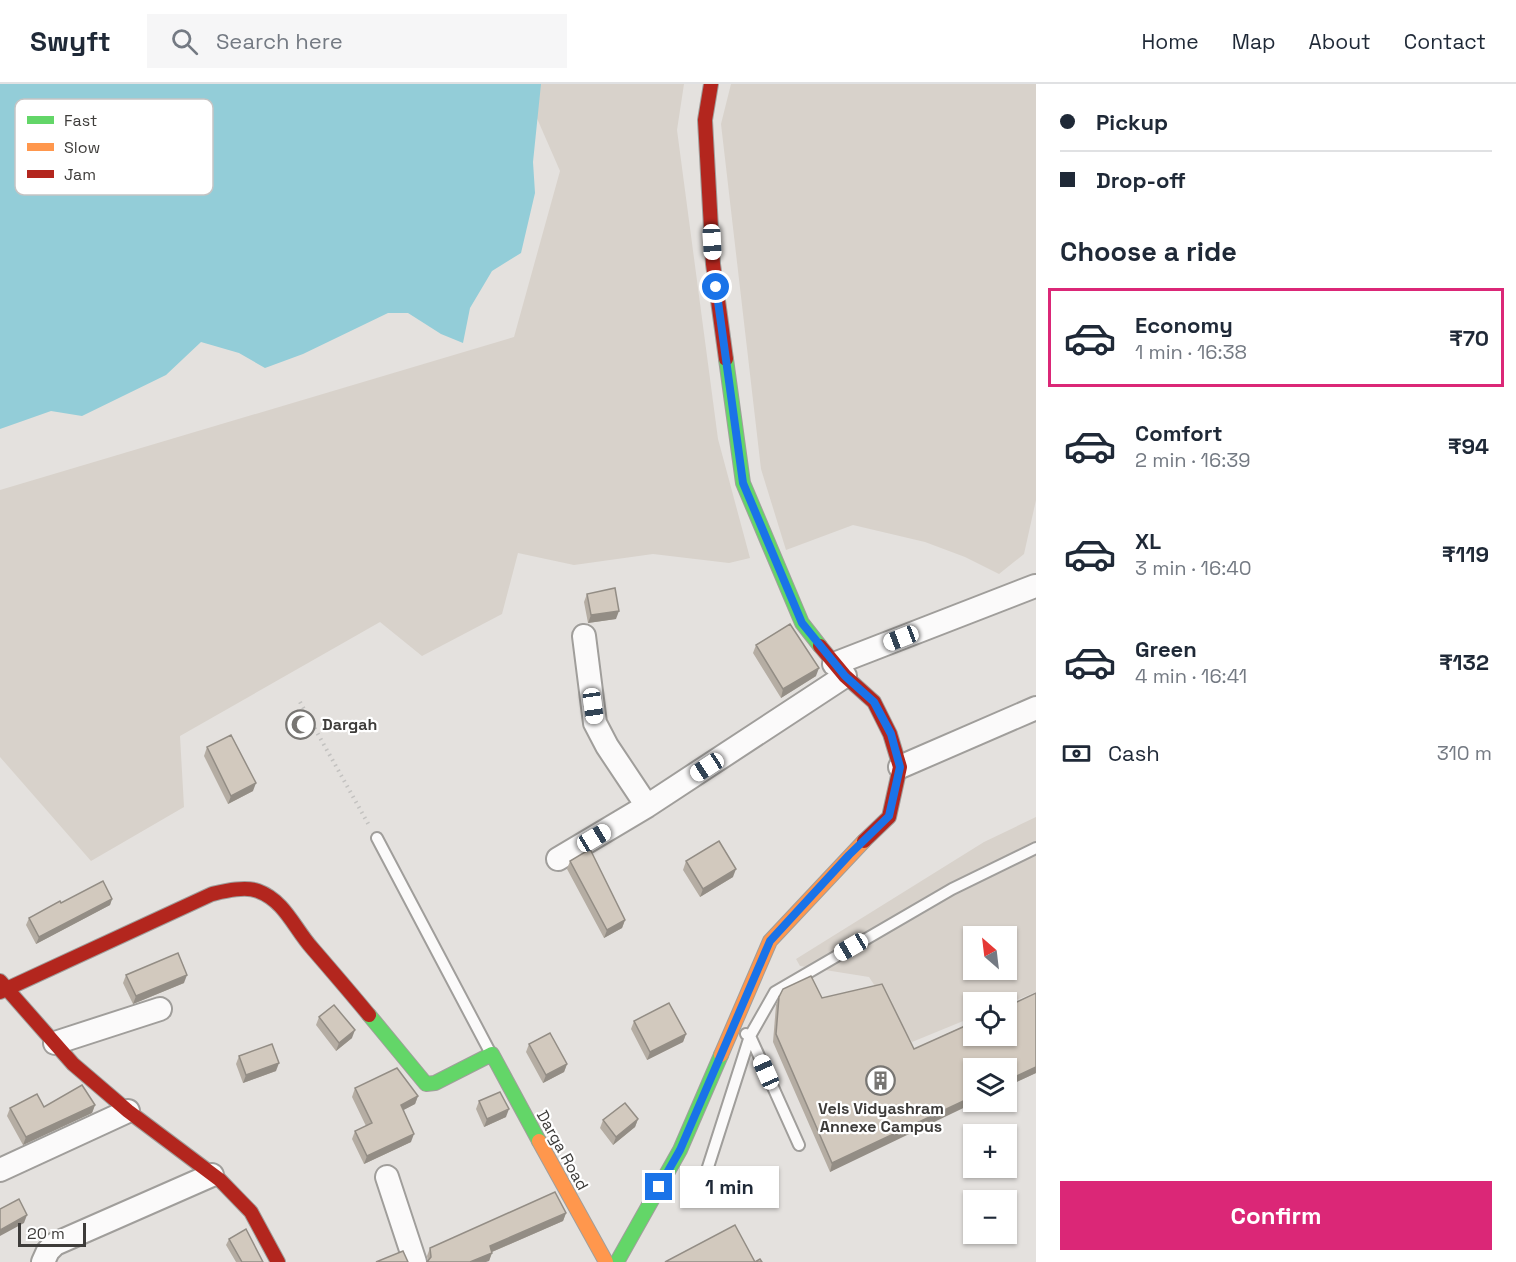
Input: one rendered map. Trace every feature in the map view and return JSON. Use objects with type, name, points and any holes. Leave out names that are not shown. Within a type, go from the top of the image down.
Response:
[{"type":"street","points":[[617,1262],[680,1150],[770,941],[849,855],[889,816],[900,767],[891,734],[874,702],[840,670],[802,623],[743,483],[713,264],[705,120],[711,84]]},
{"type":"street","points":[[558,859],[647,806],[840,670],[1035,586]]},
{"type":"street","points":[[584,636],[596,723],[607,746],[647,806]]},
{"type":"street","points":[[900,767],[1036,708]]},
{"type":"street","points":[[272,1260],[250,1212],[212,1175],[128,1111],[74,1064],[2,987],[212,894],[233,890],[257,890],[281,905],[311,946],[331,967],[420,1080],[426,1084],[435,1083],[492,1054]]},
{"type":"street","points":[[55,1043],[160,1009]]},
{"type":"street","name":"Darga Road","points":[[492,1054],[606,1262]]},
{"type":"street","points":[[0,1170],[128,1111]]},
{"type":"street","points":[[43,1262],[48,1251],[55,1244],[212,1175]]},
{"type":"street","points":[[387,1177],[415,1262]]},
{"type":"lane","points":[[376,838],[492,1054]]},
{"type":"lane","points":[[701,1189],[750,1036],[775,992],[952,889],[1036,848]]},
{"type":"lane","points":[[733,1027],[750,1036],[800,1145]]},
{"type":"path","points":[[300,702],[376,838]]},
{"type":"shaded area","points":[[522,84],[684,84],[677,130],[718,439],[750,558],[729,563],[653,554],[574,565],[518,553],[502,614],[422,656],[380,622],[180,736],[184,807],[91,861],[0,757],[0,490],[514,337],[560,171]]},
{"type":"shaded area","points":[[731,84],[1036,84],[1036,500],[1024,554],[999,574],[965,557],[925,542],[853,525],[786,550],[761,469],[721,124]]},
{"type":"shaded area","points":[[1036,817],[1036,992],[1017,1000],[1017,992],[963,992],[963,1021],[912,1042],[869,977],[800,966],[796,959],[984,842]]},
{"type":"water","points":[[0,84],[541,84],[533,162],[535,193],[521,253],[492,271],[470,308],[463,343],[441,334],[408,313],[388,313],[303,354],[265,368],[239,353],[201,342],[166,375],[82,416],[51,411],[0,429]]},
{"type":"building","points":[[615,588],[619,611],[591,615],[587,594]]},
{"type":"building","points":[[790,624],[819,668],[783,689],[756,645]]},
{"type":"building","points":[[231,735],[256,783],[231,796],[207,747]]},
{"type":"building","points":[[719,841],[736,869],[703,889],[686,861]]},
{"type":"building","points":[[590,849],[625,920],[607,930],[570,861]]},
{"type":"building","points":[[103,881],[112,899],[39,937],[29,918]]},
{"type":"building","points":[[178,953],[187,975],[136,996],[126,975]]},
{"type":"building","name":"Vels Vidyashram Annexe Campus","points":[[811,976],[822,998],[882,984],[914,1049],[963,1027],[963,1046],[1017,1046],[1017,1002],[1036,993],[1036,1067],[1017,1076],[1017,1058],[963,1058],[963,1101],[832,1163],[776,1034],[779,997],[783,989]]},
{"type":"building","points":[[669,1003],[686,1034],[650,1052],[634,1021]]},
{"type":"building","points":[[334,1005],[355,1030],[339,1043],[319,1017]]},
{"type":"building","points":[[550,1033],[567,1064],[546,1075],[529,1044]]},
{"type":"building","points":[[272,1044],[279,1063],[246,1075],[239,1056]]},
{"type":"building","points":[[397,1068],[418,1096],[401,1105],[414,1134],[367,1156],[355,1131],[372,1123],[355,1088]]},
{"type":"building","points":[[82,1085],[95,1105],[26,1137],[10,1108],[37,1094],[44,1107]]},
{"type":"building","points":[[500,1092],[509,1109],[487,1119],[479,1101]]},
{"type":"building","points":[[625,1103],[638,1119],[616,1137],[603,1120]]},
{"type":"building","points":[[555,1192],[566,1213],[490,1246],[492,1253],[470,1262],[427,1262],[431,1257],[430,1248]]},
{"type":"building","points":[[19,1199],[27,1215],[0,1230],[0,1209]]},
{"type":"building","points":[[735,1225],[755,1262],[665,1262]]},
{"type":"building","points":[[246,1229],[263,1262],[242,1262],[229,1239]]},
{"type":"building","points":[[403,1251],[408,1262],[376,1262]]},
{"type":"traffic: fast","points":[[726,359],[743,483],[802,623],[820,646]]},
{"type":"traffic: fast","points":[[369,1015],[426,1084],[435,1083],[492,1054],[539,1141]]},
{"type":"traffic: fast","points":[[617,1262],[680,1150],[721,1055]]},
{"type":"traffic: slow","points":[[721,1055],[770,941],[864,841]]},
{"type":"traffic: slow","points":[[539,1141],[606,1262]]},
{"type":"traffic: jam","points":[[711,84],[705,120],[713,264],[726,359]]},
{"type":"traffic: jam","points":[[820,646],[845,676],[874,702],[890,734],[900,767],[889,817],[864,841]]},
{"type":"traffic: jam","points":[[0,992],[212,894],[247,889],[258,891],[282,908],[369,1015]]},
{"type":"traffic: jam","points":[[0,981],[73,1064],[128,1111],[220,1180],[251,1212],[278,1262]]},
{"type":"place","name":"Dargah","points":[[301,724]]},
{"type":"place","name":"Vels Vidyashram Annexe Campus","points":[[881,1080]]},
{"type":"route","points":[[659,1187],[680,1150],[770,941],[849,855],[889,816],[900,767],[891,734],[874,702],[834,664],[802,623],[743,483],[716,287]]}]
